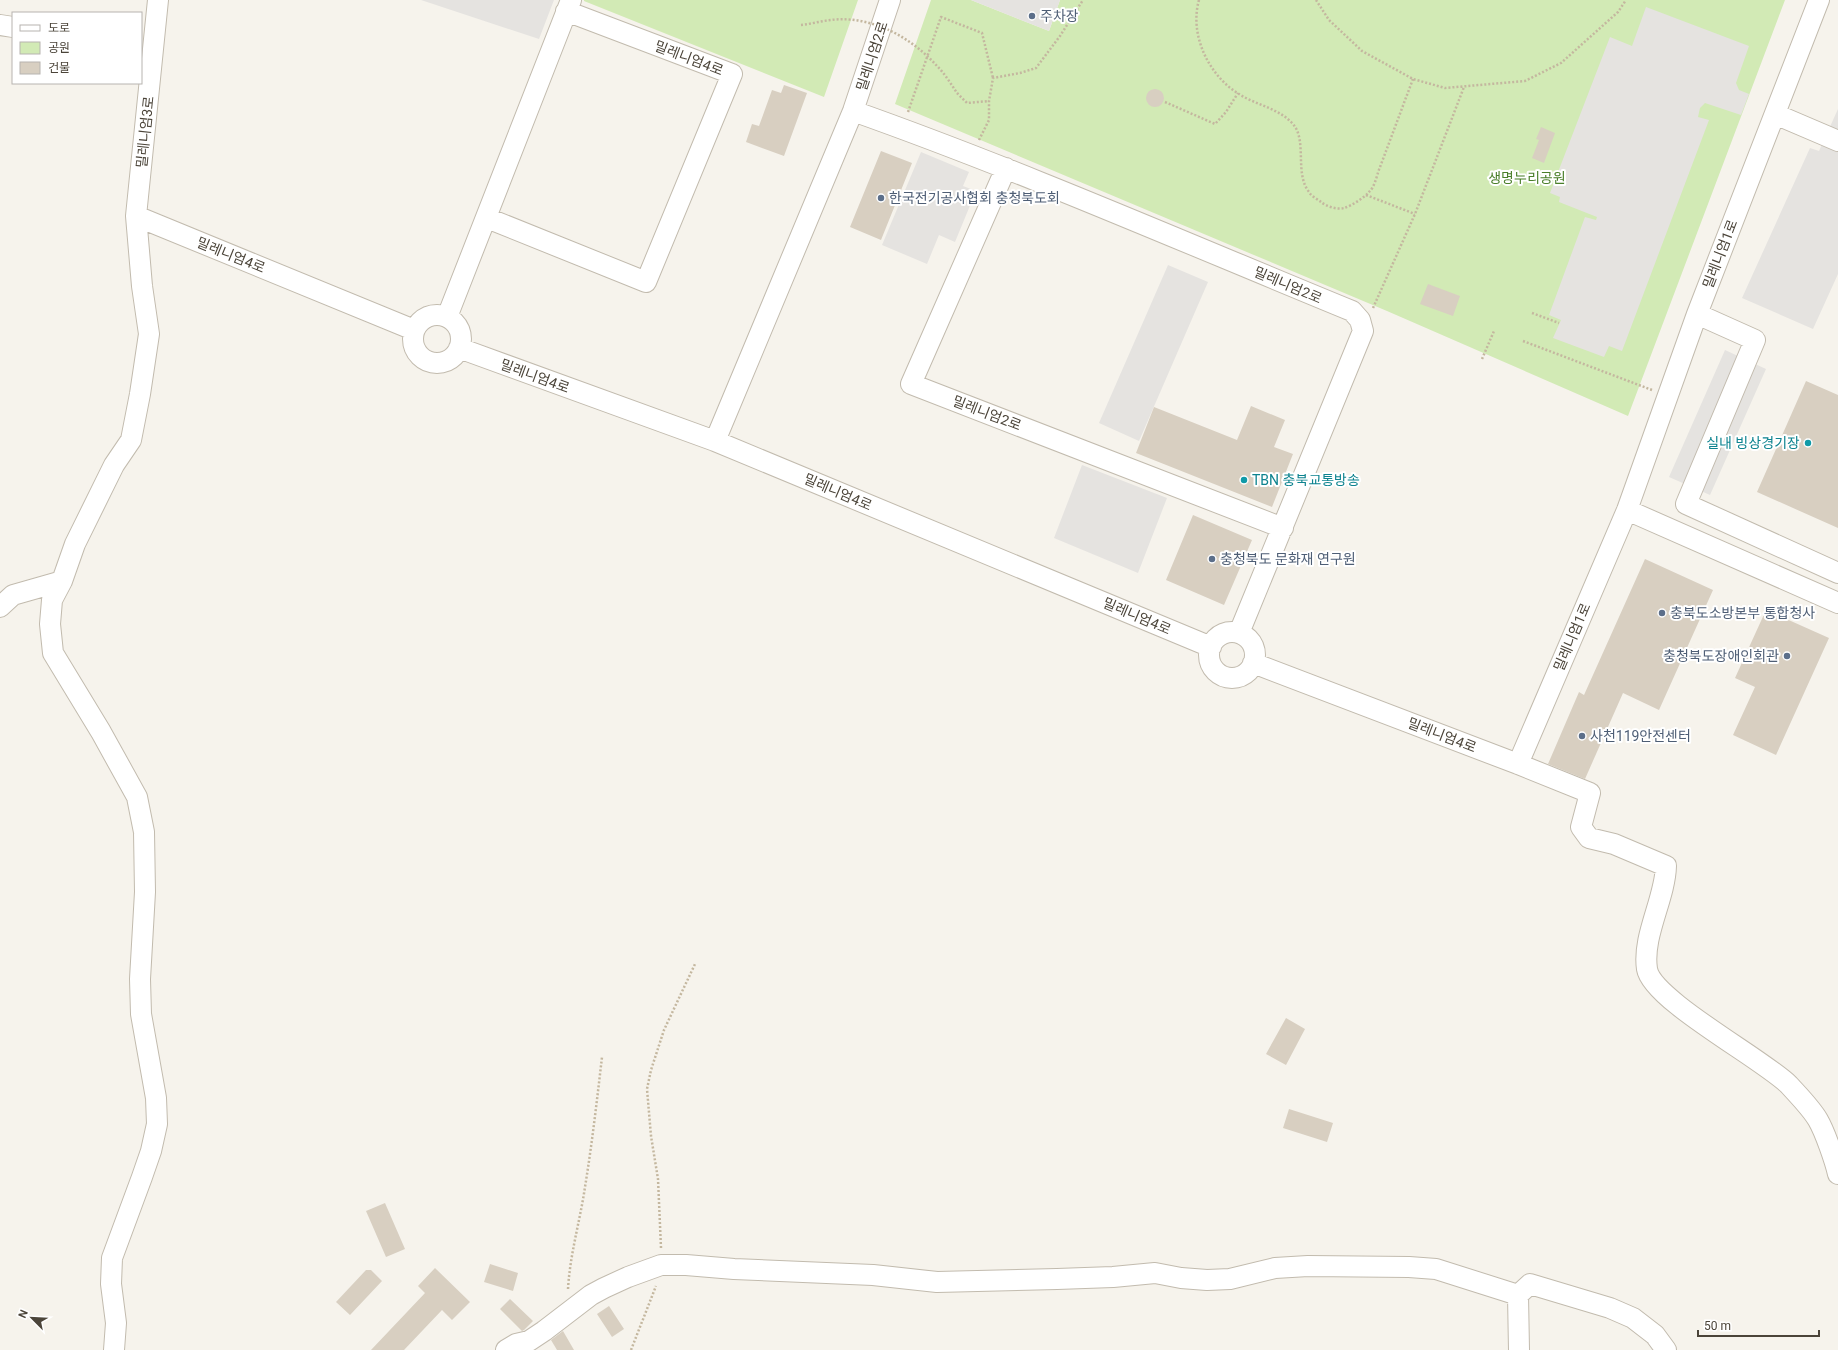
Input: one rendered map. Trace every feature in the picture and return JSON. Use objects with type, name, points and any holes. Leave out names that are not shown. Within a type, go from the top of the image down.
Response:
[{"type":"street","name":"밀레니엄3로","points":[[114,1350],[116,1323],[111,1284],[112,1258],[151,1151],[157,1124],[156,1098],[141,1014],[140,979],[144,892],[144,832],[137,798],[101,732],[54,653],[50,624],[52,600],[62,581],[75,544],[114,465],[132,440],[148,334],[136,216],[148,40],[158,0]]},
{"type":"street","name":"밀레니엄2로","points":[[715,441],[853,111],[890,0]]},
{"type":"street","name":"밀레니엄1로","points":[[1518,764],[1626,510],[1697,314],[1819,0]]},
{"type":"street","name":"밀레니엄4로","points":[[447,317],[487,218],[568,6],[732,74],[646,282],[487,218]]},
{"type":"street","points":[[0,25],[12,27]]},
{"type":"street","name":"밀레니엄2로","points":[[853,111],[1006,168],[1352,311],[1360,320],[1363,331]]},
{"type":"street","points":[[1775,114],[1838,141]]},
{"type":"street","name":"밀레니엄2로","points":[[1006,168],[910,384],[1283,528]]},
{"type":"street","name":"밀레니엄4로","points":[[136,216],[414,330]]},
{"type":"street","points":[[434,314],[447,317],[455,323],[460,330],[461,337],[459,348],[451,359],[443,363],[435,364],[427,362],[415,351],[412,343],[414,330],[420,321],[426,316],[434,314]]},
{"type":"street","points":[[1697,314],[1755,340],[1686,504],[1838,573]]},
{"type":"street","points":[[1239,633],[1363,331]]},
{"type":"street","name":"밀레니엄4로","points":[[459,348],[715,441],[1211,647]]},
{"type":"street","points":[[1626,510],[1838,603]]},
{"type":"street","points":[[0,607],[13,595],[62,581]]},
{"type":"street","points":[[1225,633],[1239,633],[1246,636],[1254,649],[1255,656],[1253,663],[1243,675],[1236,677],[1222,675],[1212,664],[1210,657],[1211,647],[1218,637],[1225,633]]},
{"type":"street","name":"밀레니엄4로","points":[[1253,663],[1590,793],[1581,827],[1589,838],[1614,844],[1666,866],[1665,882],[1655,915],[1647,953],[1647,971],[1663,994],[1788,1084],[1818,1120],[1838,1174]]},
{"type":"street","points":[[506,1350],[516,1344],[529,1341],[567,1315],[591,1295],[628,1277],[661,1265],[873,1275],[937,1282],[1073,1278],[1155,1273],[1181,1278],[1208,1280],[1230,1279],[1275,1268],[1308,1266],[1402,1267],[1436,1269],[1518,1295]]},
{"type":"street","points":[[1519,1350],[1518,1295],[1530,1284],[1610,1308],[1633,1318],[1655,1335],[1666,1350]]},
{"type":"path","points":[[993,78],[1036,68],[1060,36],[1083,0]]},
{"type":"path","points":[[1199,0],[1197,6],[1198,34],[1208,63],[1224,82],[1238,94],[1275,110],[1294,124],[1300,146],[1301,169],[1309,193],[1324,204],[1334,208],[1344,208],[1370,192],[1413,79]]},
{"type":"path","points":[[1316,0],[1330,20],[1362,51],[1413,79],[1445,88],[1525,81],[1561,64],[1618,12],[1626,0]]},
{"type":"path","points":[[902,128],[941,17],[982,33],[993,78],[989,101],[989,120],[971,156]]},
{"type":"path","points":[[801,25],[832,20],[865,21],[893,32],[924,53],[938,66],[957,93],[967,103],[989,101]]},
{"type":"path","points":[[1363,331],[1415,214],[1464,87]]},
{"type":"path","points":[[1165,102],[1215,124],[1226,112],[1238,94]]},
{"type":"path","points":[[1365,195],[1415,214]]},
{"type":"path","points":[[1532,313],[1559,323]]},
{"type":"path","points":[[1482,359],[1494,331]]},
{"type":"path","points":[[1523,341],[1668,395]]},
{"type":"path","points":[[631,1350],[658,1279],[661,1265],[658,1179],[651,1136],[647,1089],[651,1070],[664,1030],[695,964]]},
{"type":"path","points":[[567,1315],[569,1270],[594,1132],[602,1056]]},
{"type":"green space","points":[[584,0],[858,0],[824,97]]},
{"type":"green space","name":"생명누리공원","points":[[931,0],[971,0],[1049,31],[1060,0],[1785,0],[1628,416],[1387,311],[895,104]]},
{"type":"shaded area","points":[[421,0],[554,0],[539,39]]},
{"type":"shaded area","name":"주차장","points":[[971,0],[1060,0],[1049,31]]},
{"type":"shaded area","points":[[1646,7],[1749,46],[1736,83],[1739,90],[1749,94],[1741,115],[1705,103],[1700,108],[1698,117],[1709,120],[1622,351],[1609,346],[1604,357],[1553,338],[1561,320],[1549,315],[1585,217],[1596,220],[1597,217],[1559,202],[1560,197],[1550,193],[1610,37],[1632,46]]},
{"type":"shaded area","points":[[1838,109],[1838,274],[1813,329],[1742,298],[1810,148],[1819,151]]},
{"type":"shaded area","points":[[921,152],[969,172],[963,186],[976,191],[955,242],[939,235],[927,264],[882,245]]},
{"type":"shaded area","points":[[1168,265],[1208,282],[1139,441],[1099,423]]},
{"type":"shaded area","points":[[1725,350],[1766,369],[1710,495],[1669,477]]},
{"type":"shaded area","points":[[1082,465],[1167,498],[1138,573],[1054,538]]},
{"type":"building","points":[[784,85],[807,93],[784,156],[746,142],[752,124],[759,126],[772,90],[781,93]]},
{"type":"building","points":[[1155,89],[1161,92],[1164,98],[1161,104],[1155,107],[1149,104],[1146,98],[1149,92]]},
{"type":"building","points":[[1541,127],[1555,133],[1544,163],[1532,158],[1539,140],[1536,139]]},
{"type":"building","points":[[881,151],[912,163],[881,240],[850,227]]},
{"type":"building","points":[[1428,284],[1460,296],[1453,316],[1420,304]]},
{"type":"building","name":"실내 빙상경기장","points":[[1806,381],[1838,395],[1838,528],[1757,492]]},
{"type":"building","name":"TBN 충북교통방송","points":[[1251,406],[1285,420],[1274,447],[1293,454],[1272,507],[1136,453],[1154,407],[1237,440]]},
{"type":"building","points":[[1193,515],[1252,540],[1224,605],[1166,580]]},
{"type":"building","name":"충북도소방본부 통합청사","points":[[1645,559],[1713,590],[1659,710],[1623,693],[1585,779],[1548,764],[1579,692],[1584,695]]},
{"type":"building","points":[[1766,610],[1829,638],[1776,755],[1733,735],[1755,687],[1735,678]]},
{"type":"building","points":[[1286,1018],[1305,1029],[1286,1065],[1266,1054]]},
{"type":"building","points":[[1289,1109],[1333,1123],[1327,1142],[1283,1128]]},
{"type":"building","points":[[385,1203],[405,1249],[386,1257],[366,1211]]},
{"type":"building","points":[[490,1264],[518,1273],[513,1291],[484,1282]]},
{"type":"building","points":[[435,1268],[470,1302],[452,1320],[442,1310],[404,1350],[371,1350],[425,1293],[418,1286]]},
{"type":"building","points":[[366,1270],[371,1270],[382,1281],[350,1315],[336,1302]]},
{"type":"building","points":[[510,1299],[533,1321],[522,1331],[500,1309]]},
{"type":"building","points":[[609,1306],[624,1329],[612,1337],[597,1314]]},
{"type":"building","points":[[563,1331],[574,1350],[557,1350],[551,1340]]},
{"type":"place","name":"주차장","points":[[1032,16]]},
{"type":"place","name":"한국전기공사협회 충청북도회","points":[[881,198]]},
{"type":"place","name":"실내 빙상경기장","points":[[1808,443]]},
{"type":"place","name":"TBN 충북교통방송","points":[[1244,480]]},
{"type":"place","name":"충청북도 문화재 연구원","points":[[1212,559]]},
{"type":"place","name":"충북도소방본부 통합청사","points":[[1662,613]]},
{"type":"place","name":"충청북도장애인회관","points":[[1787,656]]},
{"type":"place","name":"사천119안전센터","points":[[1582,736]]}]
